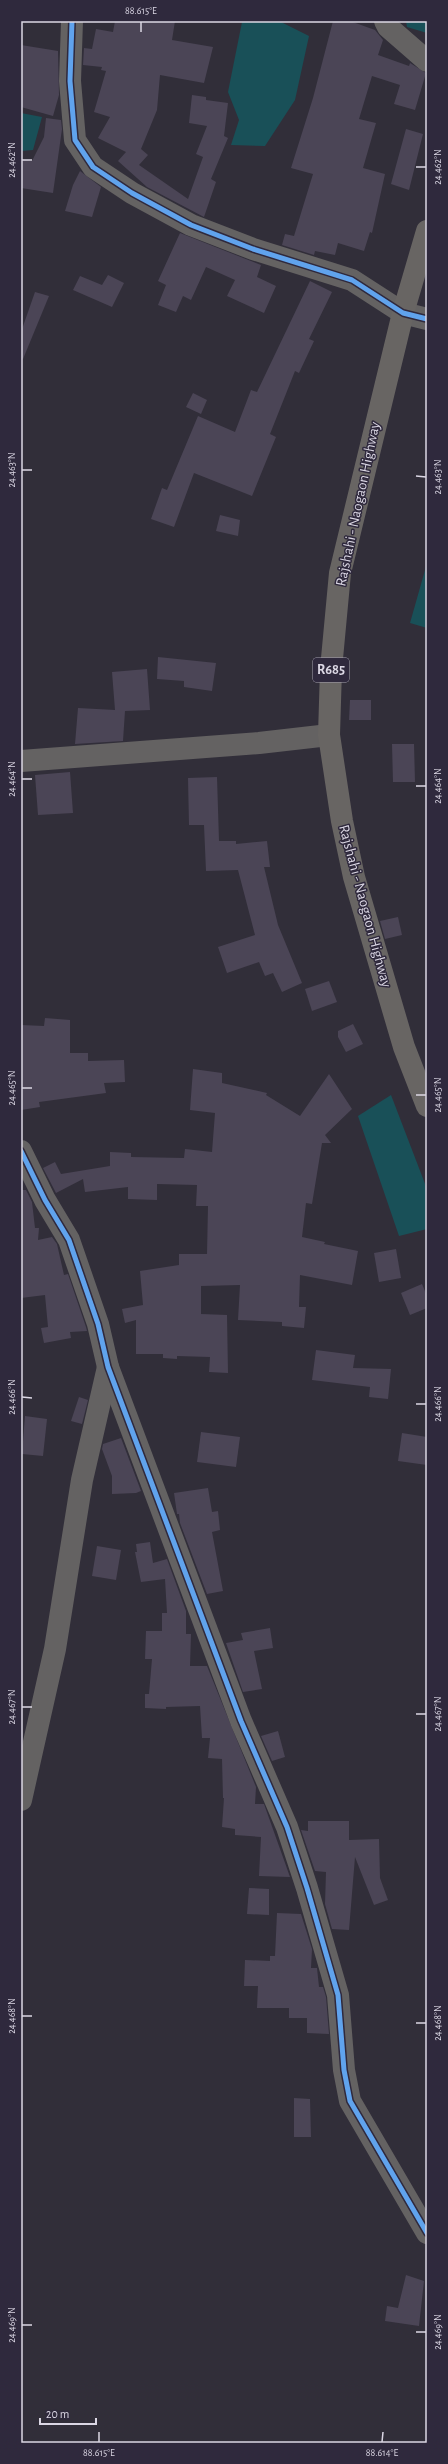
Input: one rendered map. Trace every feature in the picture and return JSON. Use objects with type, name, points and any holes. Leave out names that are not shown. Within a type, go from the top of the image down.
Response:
[{"type":"main road","name":"Rajshahi - Naogaon Highway","points":[[427,231],[403,313],[340,572],[332,669],[329,735],[342,821],[354,877],[404,1046],[427,1106]]},
{"type":"street","points":[[72,21],[70,81],[75,140],[93,167],[132,193],[191,225],[253,249],[352,280],[403,313],[427,319]]},
{"type":"street","points":[[385,21],[388,28],[427,61]]},
{"type":"street","points":[[21,761],[259,743],[329,735]]},
{"type":"street","points":[[21,1151],[45,1200],[69,1240],[98,1324],[108,1367],[242,1721],[287,1827],[307,1888],[338,1995],[344,2070],[350,2101],[427,2233]]},
{"type":"street","points":[[21,1800],[55,1649],[82,1480],[108,1367]]},
{"type":"water","points":[[279,21],[309,36],[295,100],[265,146],[231,145],[239,120],[228,92],[242,22]]},
{"type":"water","points":[[406,21],[427,21],[427,33],[407,27]]},
{"type":"water","points":[[21,113],[42,117],[33,150],[21,151]]},
{"type":"water","points":[[427,563],[427,628],[410,623]]},
{"type":"water","points":[[391,1095],[427,1189],[427,1229],[399,1236],[358,1116]]},
{"type":"building","points":[[115,21],[175,21],[172,40],[213,47],[204,83],[160,75],[157,110],[141,149],[148,155],[139,165],[188,199],[203,157],[196,154],[207,126],[189,123],[192,95],[206,97],[206,100],[228,103],[224,136],[228,138],[211,179],[216,182],[204,217],[147,187],[118,161],[126,152],[98,138],[110,117],[94,112],[106,71],[101,70],[102,67],[83,65],[84,48],[92,49],[96,29],[113,32]]},
{"type":"building","points":[[333,21],[350,21],[375,30],[383,40],[378,55],[409,66],[410,63],[426,73],[415,110],[394,104],[400,85],[372,76],[359,119],[376,123],[363,168],[385,174],[372,233],[370,232],[364,251],[338,243],[335,255],[315,251],[314,255],[282,245],[285,234],[294,236],[313,174],[291,168],[313,98]]},
{"type":"building","points":[[21,45],[58,51],[59,95],[53,116],[21,107]]},
{"type":"building","points":[[46,118],[61,120],[62,129],[53,193],[21,188],[21,159],[32,161],[44,137]]},
{"type":"building","points":[[406,129],[423,134],[409,190],[391,184]]},
{"type":"building","points":[[80,171],[101,187],[92,217],[65,211],[73,185]]},
{"type":"building","points":[[180,233],[261,265],[257,277],[276,286],[264,313],[227,296],[235,280],[206,267],[191,300],[183,296],[176,312],[158,305],[166,285],[158,281]]},
{"type":"building","points":[[108,275],[124,283],[112,307],[73,290],[80,276],[102,285]]},
{"type":"building","points":[[310,281],[332,292],[309,339],[314,341],[299,373],[295,371],[270,434],[276,437],[252,496],[194,473],[174,527],[151,519],[162,488],[167,490],[198,416],[235,432],[251,390],[257,392]]},
{"type":"building","points":[[35,292],[49,296],[23,359],[21,358],[21,332]]},
{"type":"building","points":[[193,393],[207,400],[201,414],[186,407]]},
{"type":"building","points":[[220,515],[240,520],[238,536],[216,531]]},
{"type":"building","points":[[158,657],[216,663],[212,691],[184,687],[184,681],[157,679]]},
{"type":"building","points":[[147,669],[150,710],[125,711],[123,741],[75,744],[78,708],[115,710],[112,672]]},
{"type":"building","points":[[350,700],[371,700],[371,720],[349,720]]},
{"type":"building","points":[[392,744],[414,744],[415,782],[393,782]]},
{"type":"building","points":[[70,772],[73,813],[38,815],[35,775]]},
{"type":"building","points":[[217,777],[219,841],[236,841],[236,844],[267,841],[270,867],[264,867],[278,925],[302,983],[282,992],[273,973],[265,976],[259,962],[227,973],[218,947],[255,935],[238,870],[206,871],[204,825],[189,825],[188,778]]},
{"type":"building","points":[[398,917],[402,935],[385,939],[380,921]]},
{"type":"building","points":[[329,981],[337,1002],[312,1011],[305,989]]},
{"type":"building","points":[[45,1018],[70,1020],[70,1053],[88,1053],[88,1061],[124,1060],[125,1082],[104,1083],[106,1093],[39,1102],[40,1107],[21,1110],[21,1025],[44,1026]]},
{"type":"building","points":[[353,1024],[363,1044],[346,1052],[338,1037],[338,1031]]},
{"type":"building","points":[[193,1069],[222,1073],[222,1083],[267,1093],[266,1095],[300,1116],[329,1074],[352,1109],[325,1135],[331,1143],[322,1143],[312,1204],[306,1203],[302,1237],[325,1242],[324,1244],[358,1251],[352,1285],[300,1275],[299,1307],[306,1307],[304,1328],[282,1326],[282,1322],[238,1320],[240,1285],[201,1286],[201,1314],[227,1315],[228,1373],[209,1372],[210,1357],[177,1356],[177,1359],[163,1358],[163,1354],[136,1354],[136,1320],[125,1323],[122,1309],[143,1305],[140,1271],[179,1265],[179,1254],[207,1254],[208,1206],[196,1206],[197,1185],[157,1184],[157,1200],[128,1199],[128,1187],[85,1192],[83,1179],[56,1193],[43,1168],[55,1162],[61,1174],[110,1166],[110,1152],[131,1153],[131,1157],[184,1158],[185,1149],[212,1152],[215,1113],[190,1110]]},
{"type":"building","points":[[21,1190],[26,1190],[32,1202],[35,1228],[39,1228],[38,1240],[52,1237],[57,1244],[64,1275],[68,1274],[86,1327],[87,1331],[70,1332],[71,1338],[44,1343],[41,1328],[48,1327],[45,1295],[21,1298]]},
{"type":"building","points":[[396,1249],[401,1278],[379,1282],[374,1253]]},
{"type":"building","points":[[422,1284],[427,1296],[427,1308],[410,1315],[401,1293]]},
{"type":"building","points":[[316,1350],[355,1355],[353,1368],[391,1369],[388,1399],[369,1397],[370,1387],[312,1380]]},
{"type":"building","points":[[79,1397],[88,1400],[82,1424],[71,1421]]},
{"type":"building","points":[[25,1416],[47,1419],[43,1456],[22,1454]]},
{"type":"building","points":[[201,1432],[240,1437],[236,1467],[197,1462]]},
{"type":"building","points":[[402,1433],[427,1437],[427,1465],[398,1461]]},
{"type":"building","points":[[121,1438],[141,1491],[136,1493],[112,1494],[112,1476],[102,1449],[103,1444]]},
{"type":"building","points":[[208,1488],[212,1512],[218,1511],[220,1530],[212,1532],[223,1591],[207,1594],[180,1523],[179,1514],[177,1514],[174,1493]]},
{"type":"building","points":[[150,1542],[153,1563],[167,1559],[186,1611],[186,1634],[191,1634],[190,1666],[207,1666],[256,1787],[255,1804],[264,1804],[290,1877],[259,1876],[261,1837],[235,1835],[235,1829],[222,1827],[224,1798],[222,1759],[208,1758],[210,1738],[202,1738],[200,1706],[166,1707],[166,1709],[145,1708],[145,1694],[149,1694],[152,1659],[145,1659],[146,1631],[162,1631],[162,1613],[167,1613],[165,1579],[141,1582],[135,1552],[137,1552],[136,1544]]},
{"type":"building","points":[[97,1546],[121,1550],[116,1580],[92,1576]]},
{"type":"building","points":[[270,1628],[273,1648],[254,1651],[262,1689],[243,1692],[226,1643],[243,1640],[241,1633]]},
{"type":"building","points":[[278,1731],[285,1757],[272,1761],[261,1736]]},
{"type":"building","points":[[308,1821],[349,1821],[349,1840],[379,1839],[380,1878],[388,1900],[374,1905],[355,1857],[349,1930],[332,1929],[325,1904],[326,1872],[315,1871],[301,1830],[308,1831]]},
{"type":"building","points":[[249,1888],[269,1889],[269,1915],[247,1914]]},
{"type":"building","points":[[277,1913],[301,1914],[312,1949],[311,1968],[317,1968],[319,1987],[323,1987],[326,1997],[329,2034],[307,2033],[307,2018],[289,2018],[289,2008],[257,2008],[258,1986],[244,1986],[245,1960],[270,1961],[270,1956],[275,1956]]},
{"type":"building","points":[[294,2098],[310,2099],[311,2137],[294,2137]]},
{"type":"building","points":[[406,2275],[424,2281],[419,2326],[385,2321],[387,2306],[398,2308]]},
{"type":"cycle path","points":[[72,21],[70,81],[75,140],[93,167],[132,193],[191,225],[253,249],[352,280],[403,313],[427,319]]},
{"type":"cycle path","points":[[21,1151],[45,1200],[69,1240],[98,1324],[108,1367],[241,1721],[287,1827],[307,1888],[338,1995],[344,2070],[350,2101],[427,2233]]}]
